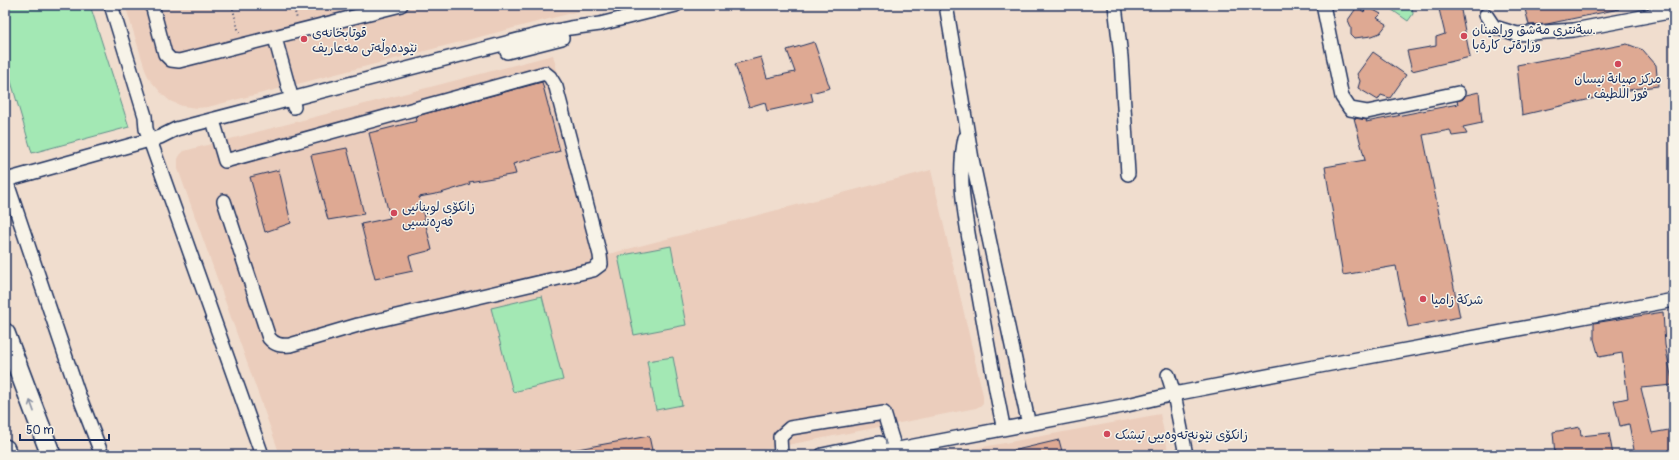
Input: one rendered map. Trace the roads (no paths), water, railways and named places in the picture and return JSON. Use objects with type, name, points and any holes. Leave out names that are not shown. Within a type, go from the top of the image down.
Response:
[{"type":"highway","points":[[5,333],[51,455]]},
{"type":"highway","points":[[5,449],[7,455]]},
{"type":"street","points":[[101,5],[140,125],[152,135],[176,137],[215,127],[293,103]]},
{"type":"street","points":[[111,5],[145,116],[262,455]]},
{"type":"street","points":[[152,5],[165,54],[171,60],[179,61],[401,5]]},
{"type":"street","points":[[102,455],[78,394],[5,178],[152,135],[544,43],[600,24],[676,5]]},
{"type":"street","points":[[946,5],[967,129],[1027,416]]},
{"type":"street","points":[[1115,5],[1121,57],[1128,174]]},
{"type":"street","points":[[1323,5],[1342,97],[1350,109],[1367,112],[1458,93]]},
{"type":"street","points":[[1486,15],[1494,27],[1516,34],[1574,30],[1674,11]]},
{"type":"street","points":[[275,38],[293,103]]},
{"type":"street","points":[[215,127],[225,161],[546,73],[556,87],[600,255],[601,264],[593,270],[358,325],[290,345],[281,346],[269,338],[224,201]]},
{"type":"street","points":[[967,129],[960,172],[989,358],[1002,420]]},
{"type":"street","points":[[822,455],[896,448],[1674,300]]},
{"type":"street","points":[[1168,375],[1174,394],[1186,455]]},
{"type":"street","points":[[867,455],[1002,420],[1128,397],[1155,394],[1174,394]]},
{"type":"street","points":[[781,455],[780,437],[790,428],[884,413],[896,448]]},
{"type":"place","name":"سةنترى مةشق وراهينان. وزارةتى كارةبا","points":[[1464,36]]},
{"type":"place","name":"قوتابخانەی نێودەوڵەتی مەعاریف","points":[[304,39]]},
{"type":"place","name":"مركز صيانة نيسان ، فوز اللطيف","points":[[1618,64]]},
{"type":"place","name":"زانکۆی لوبنانیی فەڕەنسیی","points":[[394,213]]},
{"type":"place","name":"شركة زاميا","points":[[1423,299]]},
{"type":"place","name":"زانکۆی نێونەتەوەییی تیشک","points":[[1107,434]]}]
